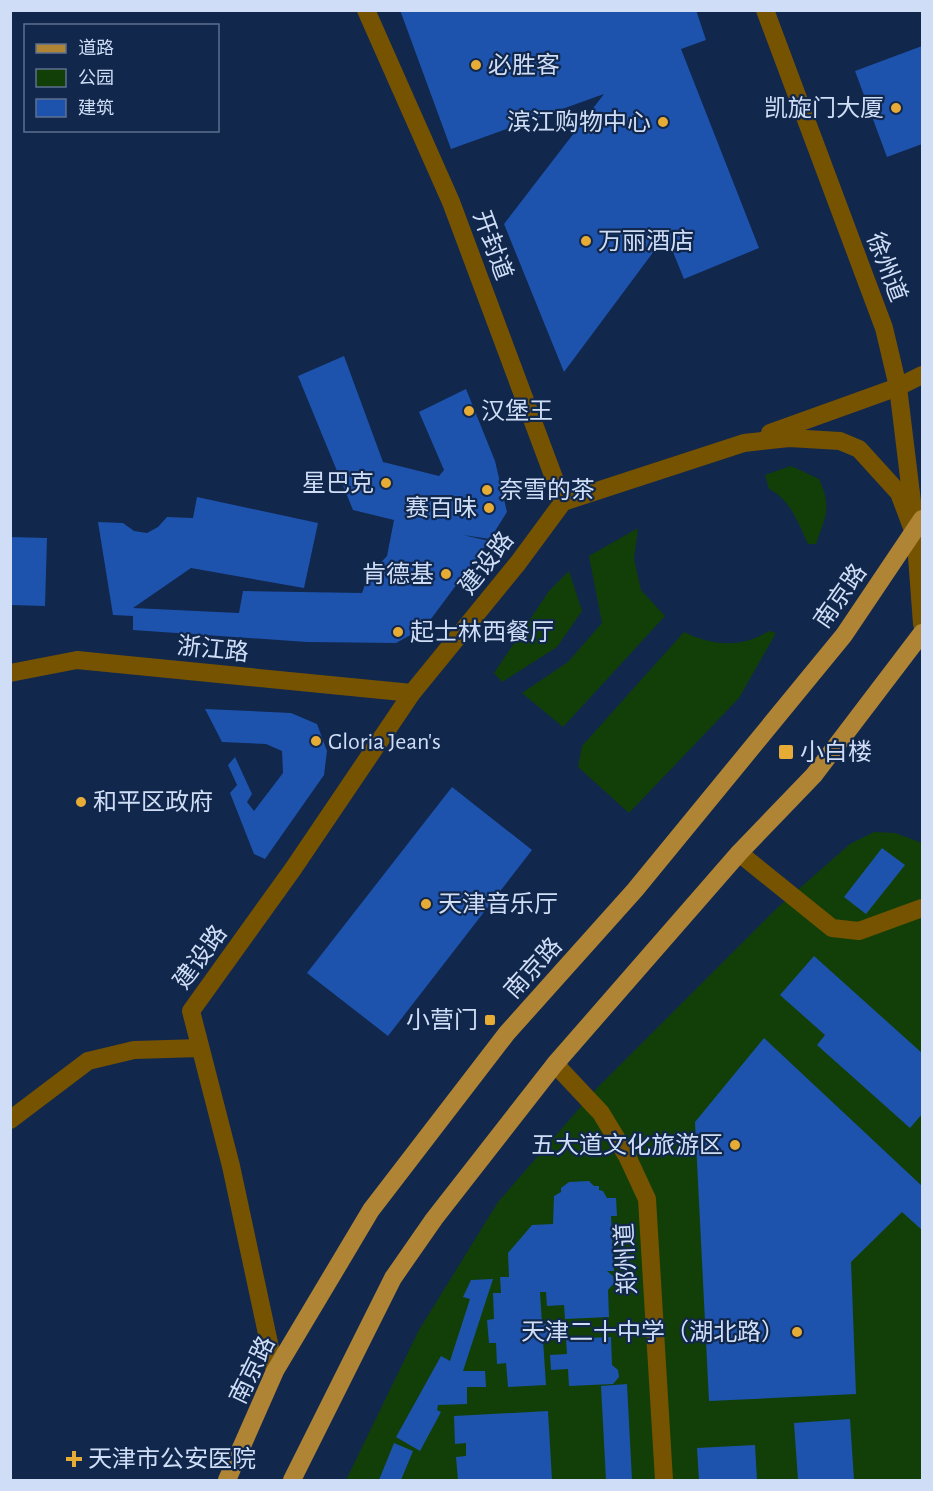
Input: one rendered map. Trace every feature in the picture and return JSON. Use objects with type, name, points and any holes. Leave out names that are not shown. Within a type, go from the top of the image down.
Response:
[{"type":"main road","name":"南京路","points":[[227,1480],[275,1371],[371,1210],[423,1139],[507,1033],[634,890],[844,635],[919,524]]},
{"type":"main road","points":[[292,1480],[393,1278],[471,1170],[555,1064],[739,853],[814,775],[922,633]]},
{"type":"street","name":"开封道","points":[[366,10],[451,202],[563,502]]},
{"type":"street","name":"徐州道","points":[[765,10],[884,328],[898,387],[919,524],[922,624]]},
{"type":"street","points":[[563,502],[744,443],[898,387],[922,375]]},
{"type":"street","points":[[744,443],[814,438],[840,441],[859,449],[899,493],[919,524],[922,554]]},
{"type":"street","name":"建设路","points":[[275,1371],[231,1166],[191,1011],[293,869],[412,693],[518,563],[563,502]]},
{"type":"street","name":"浙江路","points":[[10,673],[77,660],[412,693]]},
{"type":"street","points":[[739,853],[832,928],[859,931],[922,908]]},
{"type":"street","points":[[10,1120],[88,1060],[134,1050],[200,1048]]},
{"type":"street","name":"郑州道","points":[[555,1064],[601,1113],[627,1156],[647,1199],[664,1480]]},
{"type":"green space","points":[[791,466],[819,479],[823,489],[826,511],[816,544],[808,544],[788,506],[783,499],[769,489],[765,475]]},
{"type":"green space","points":[[638,528],[634,559],[641,590],[665,616],[563,727],[522,693],[568,662],[602,623],[589,556]]},
{"type":"green space","points":[[569,571],[582,611],[557,647],[502,682],[494,673],[549,591]]},
{"type":"green space","points":[[769,631],[776,633],[739,698],[629,813],[578,767],[582,746],[684,632],[706,640],[727,643],[748,640]]},
{"type":"green space","name":"五大道文化旅游区","points":[[874,832],[895,833],[922,843],[922,1480],[346,1480],[419,1330],[498,1202],[597,1088],[776,909],[850,844]]},
{"type":"building","name":"滨江购物中心","points":[[400,10],[696,10],[706,40],[681,49],[759,248],[684,279],[666,235],[564,372],[504,224],[604,94],[451,149]]},
{"type":"building","name":"凯旋门大厦","points":[[922,46],[922,144],[887,157],[855,71]]},
{"type":"building","points":[[344,356],[383,462],[439,476],[444,470],[419,412],[466,389],[495,461],[507,512],[490,539],[463,535],[489,541],[425,627],[396,643],[307,642],[133,630],[133,616],[113,615],[98,522],[123,523],[134,531],[147,533],[158,527],[167,517],[193,518],[197,497],[318,523],[304,588],[191,568],[133,608],[239,613],[243,591],[362,593],[368,576],[387,556],[394,520],[353,510],[298,376]]},
{"type":"building","points":[[10,537],[47,538],[45,606],[10,605]]},
{"type":"building","points":[[205,709],[291,713],[317,724],[327,751],[324,775],[265,859],[254,854],[230,793],[237,785],[228,765],[235,757],[252,794],[247,802],[254,811],[283,773],[282,751],[266,744],[222,742]]},
{"type":"building","points":[[452,787],[532,850],[388,1036],[307,973]]},
{"type":"building","points":[[882,848],[905,865],[866,914],[844,897]]},
{"type":"building","points":[[814,956],[922,1053],[922,1114],[910,1128],[817,1045],[825,1035],[780,995]]},
{"type":"building","points":[[764,1038],[922,1186],[922,1230],[902,1212],[851,1262],[856,1394],[709,1401],[695,1122]]},
{"type":"building","points":[[589,1181],[594,1186],[599,1186],[599,1190],[603,1191],[607,1198],[616,1198],[617,1216],[611,1216],[614,1271],[607,1271],[613,1276],[614,1283],[608,1290],[609,1317],[565,1319],[564,1305],[547,1306],[546,1292],[540,1292],[542,1324],[555,1323],[556,1339],[543,1340],[546,1385],[508,1387],[506,1363],[497,1364],[496,1343],[489,1343],[487,1320],[494,1319],[493,1293],[501,1293],[500,1277],[509,1277],[508,1253],[532,1225],[553,1224],[554,1196],[561,1192],[561,1188],[569,1182]]},
{"type":"building","points":[[493,1279],[463,1371],[485,1371],[486,1387],[467,1387],[467,1404],[438,1405],[437,1410],[441,1412],[420,1451],[396,1437],[441,1356],[450,1361],[470,1299],[463,1297],[471,1280]]},
{"type":"building","points":[[611,1337],[612,1365],[618,1370],[619,1377],[613,1384],[569,1386],[568,1369],[551,1370],[550,1355],[567,1354],[566,1339]]},
{"type":"building","points":[[627,1384],[632,1480],[606,1480],[601,1386]]},
{"type":"building","points":[[548,1411],[552,1480],[458,1480],[456,1457],[466,1456],[466,1443],[455,1444],[454,1416]]},
{"type":"building","points":[[850,1419],[854,1480],[798,1480],[794,1423]]},
{"type":"building","points":[[394,1443],[413,1451],[401,1480],[379,1480]]},
{"type":"building","points":[[755,1445],[757,1480],[699,1480],[697,1448]]},
{"type":"place","name":"必胜客","points":[[476,65]]},
{"type":"place","name":"凯旋门大厦","points":[[896,108]]},
{"type":"place","name":"滨江购物中心","points":[[663,122]]},
{"type":"place","name":"万丽酒店","points":[[586,241]]},
{"type":"place","name":"汉堡王","points":[[469,411]]},
{"type":"place","name":"星巴克","points":[[386,483]]},
{"type":"place","name":"奈雪的茶","points":[[487,490]]},
{"type":"place","name":"赛百味","points":[[489,508]]},
{"type":"place","name":"肯德基","points":[[446,574]]},
{"type":"place","name":"起士林西餐厅","points":[[398,632]]},
{"type":"place","name":"Gloria Jean's","points":[[316,741]]},
{"type":"place","name":"小白楼","points":[[786,752]]},
{"type":"place","name":"和平区政府","points":[[81,802]]},
{"type":"place","name":"天津音乐厅","points":[[426,904]]},
{"type":"place","name":"小营门","points":[[490,1020]]},
{"type":"place","name":"五大道文化旅游区","points":[[735,1145]]},
{"type":"place","name":"天津二十中学（湖北路）","points":[[797,1332]]},
{"type":"place","name":"天津市公安医院","points":[[74,1459]]}]
